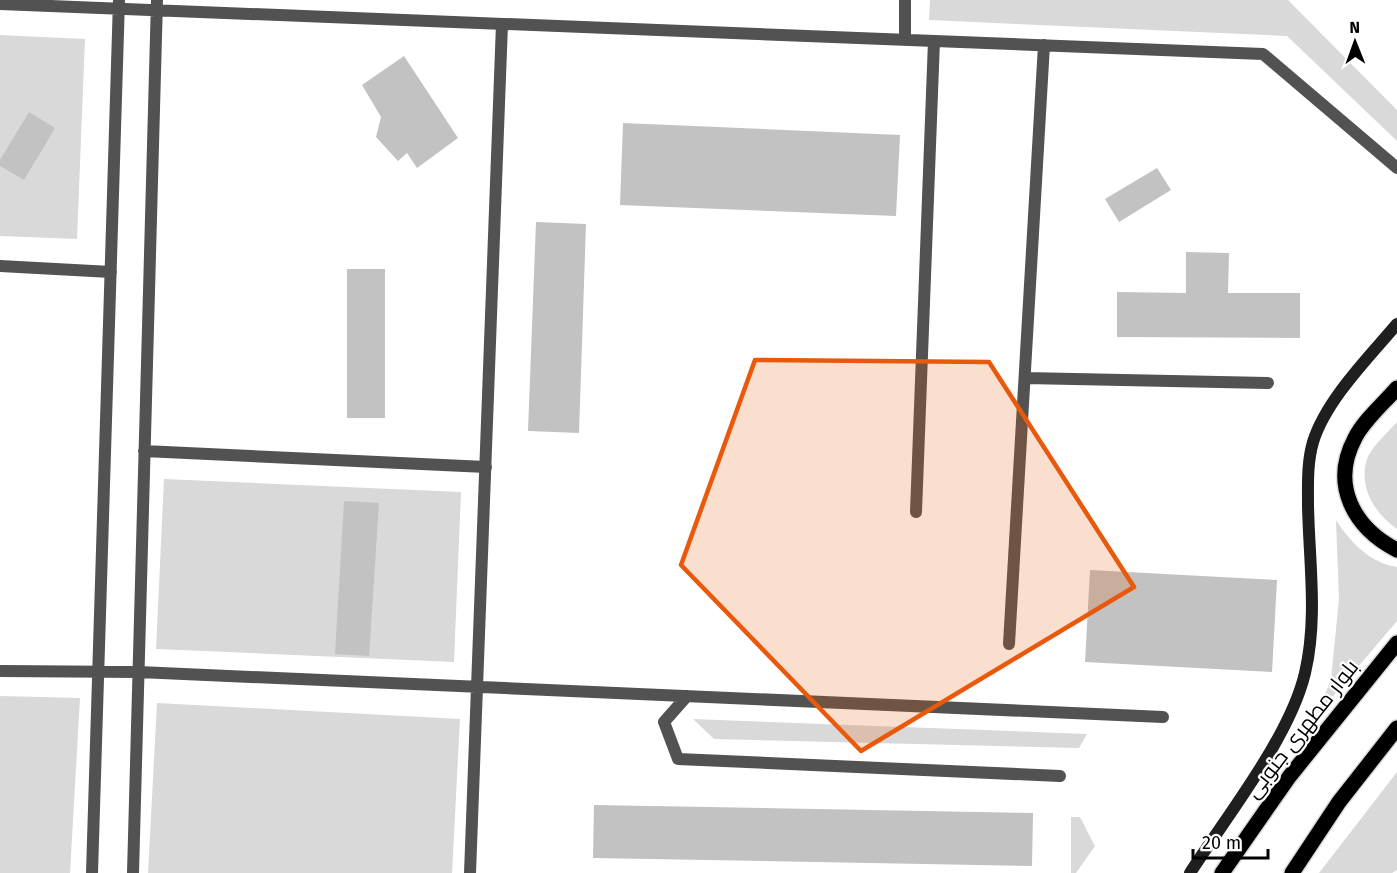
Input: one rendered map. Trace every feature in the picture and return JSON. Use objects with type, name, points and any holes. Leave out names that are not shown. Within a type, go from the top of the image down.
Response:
[{"type":"main road","points":[[1190,873],[1241,797],[1298,697],[1305,672],[1312,609],[1308,467],[1313,441],[1325,417],[1354,375],[1397,324]]},
{"type":"main road","points":[[1397,388],[1355,437],[1346,463],[1346,488],[1352,510],[1377,540],[1397,550]]},
{"type":"main road","name":"بلوار مطهری جنوبی","points":[[1222,873],[1289,777],[1397,643]]},
{"type":"main road","points":[[1292,873],[1340,802],[1397,728]]},
{"type":"lane","points":[[905,0],[905,40]]},
{"type":"lane","points":[[0,4],[157,5],[502,24],[1263,54],[1397,168]]},
{"type":"lane","points":[[92,873],[119,4]]},
{"type":"lane","points":[[133,873],[157,5]]},
{"type":"lane","points":[[470,873],[502,24]]},
{"type":"lane","points":[[916,512],[934,41]]},
{"type":"lane","points":[[1009,644],[1044,45]]},
{"type":"lane","points":[[0,266],[111,272]]},
{"type":"lane","points":[[1025,378],[1268,383]]},
{"type":"lane","points":[[144,451],[486,467]]},
{"type":"lane","points":[[0,671],[139,672],[1163,717]]},
{"type":"lane","points":[[687,696],[664,722],[678,759],[1060,776]]},
{"type":"highlighted area","points":[[755,360],[989,362],[1134,587],[861,751],[681,565]]},
{"type":"shaded area","points":[[930,0],[1288,0],[1397,110],[1397,141],[1287,36],[929,20]]},
{"type":"shaded area","points":[[0,35],[85,39],[77,239],[0,236]]},
{"type":"shaded area","points":[[1397,422],[1397,529],[1382,516],[1370,499],[1365,480],[1365,469],[1369,454]]},
{"type":"shaded area","points":[[164,479],[461,492],[454,662],[156,649]]},
{"type":"shaded area","points":[[1336,520],[1362,550],[1378,561],[1397,567],[1397,621],[1317,715],[1331,679],[1339,599]]},
{"type":"shaded area","points":[[0,696],[80,698],[70,873],[0,873]]},
{"type":"shaded area","points":[[157,703],[460,719],[452,873],[148,873]]},
{"type":"shaded area","points":[[693,719],[1087,734],[1079,748],[714,739]]},
{"type":"shaded area","points":[[1397,772],[1397,870],[1392,873],[1319,873]]},
{"type":"shaded area","points":[[1071,817],[1080,817],[1095,846],[1076,873],[1071,873]]},
{"type":"building","points":[[404,56],[458,138],[417,168],[407,153],[398,161],[376,137],[381,117],[362,85]]},
{"type":"building","points":[[29,112],[55,128],[24,180],[0,166],[0,160]]},
{"type":"building","points":[[623,123],[900,135],[896,216],[620,205]]},
{"type":"building","points":[[1157,168],[1171,190],[1119,222],[1105,199]]},
{"type":"building","points":[[536,222],[586,224],[579,433],[528,431]]},
{"type":"building","points":[[1186,252],[1229,253],[1228,293],[1300,293],[1300,338],[1117,337],[1117,292],[1186,293]]},
{"type":"building","points":[[347,269],[385,269],[385,418],[347,418]]},
{"type":"building","points":[[344,501],[379,503],[369,656],[335,654]]},
{"type":"building","points":[[1090,570],[1277,580],[1272,672],[1085,662]]},
{"type":"building","points":[[594,805],[1033,813],[1032,866],[593,858]]}]
